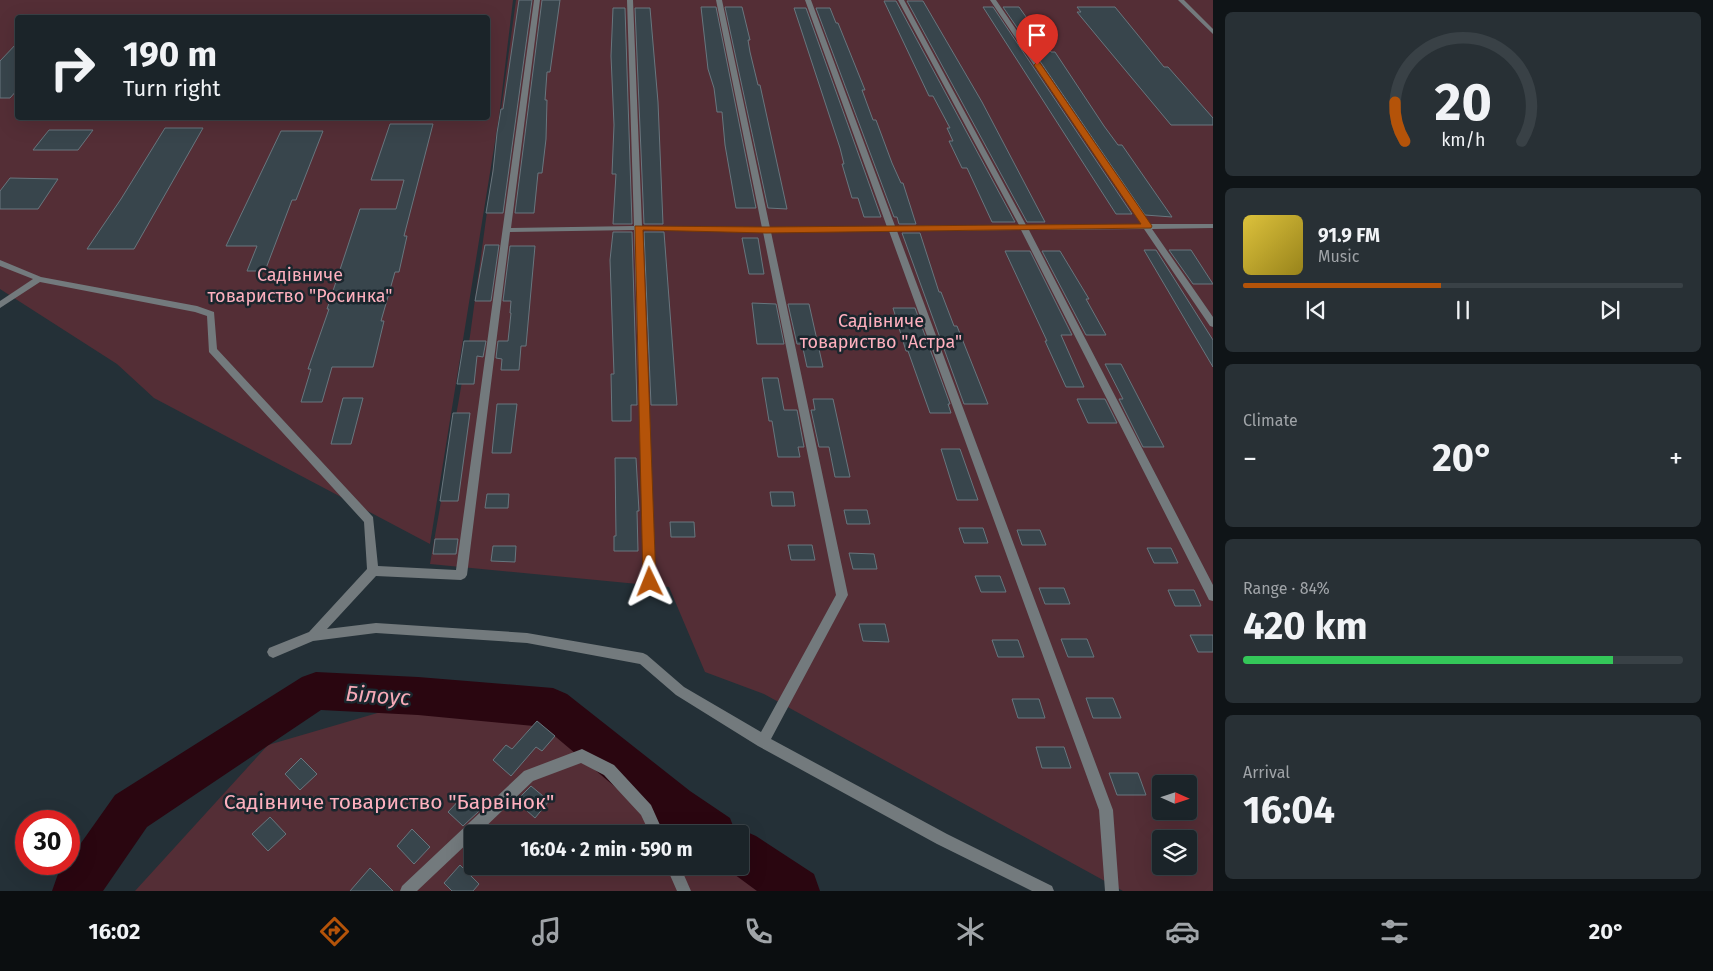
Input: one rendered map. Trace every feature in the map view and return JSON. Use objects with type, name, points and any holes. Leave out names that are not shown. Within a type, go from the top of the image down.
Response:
[{"type":"street","points":[[373,571],[461,575],[537,0]]},
{"type":"street","points":[[630,0],[650,582]]},
{"type":"street","points":[[719,0],[842,595],[763,741]]},
{"type":"street","points":[[808,0],[894,229],[1106,810],[1112,891]]},
{"type":"street","points":[[901,0],[1024,228],[1213,596]]},
{"type":"street","points":[[993,0],[1213,324]]},
{"type":"street","points":[[1181,0],[1213,32]]},
{"type":"street","points":[[507,230],[1213,226]]},
{"type":"street","points":[[0,263],[39,279],[197,309],[211,314],[212,350],[369,520],[373,571],[313,636]]},
{"type":"street","points":[[0,306],[39,279]]},
{"type":"street","points":[[273,652],[313,636],[376,628],[527,638],[643,659],[680,691],[763,741],[942,840],[1047,891]]},
{"type":"street","points":[[477,825],[529,776],[582,756],[608,770],[646,810],[653,825]]},
{"type":"street","points":[[407,891],[464,837]]},
{"type":"street","points":[[676,875],[684,891]]},
{"type":"green space","name":"Садівниче товариство \"Росинка\"","points":[[0,0],[513,0],[499,117],[430,544],[154,398],[117,364],[0,289]]},
{"type":"green space","name":"Садівниче товариство \"Астра\"","points":[[516,0],[1213,0],[1213,891],[1123,891],[764,694],[705,672],[669,587],[430,564],[470,336]]},
{"type":"green space","name":"Садівниче товариство \"Барвінок\"","points":[[439,695],[552,716],[582,756],[646,810],[673,825],[464,825],[464,875],[749,875],[749,867],[792,891],[135,891],[268,745]]},
{"type":"building","points":[[519,0],[532,0],[503,213],[486,213],[497,133],[501,109],[503,109]]},
{"type":"building","points":[[542,0],[560,0],[550,72],[547,72],[545,100],[547,100],[546,139],[542,173],[538,173],[534,213],[515,213]]},
{"type":"building","points":[[884,1],[896,1],[1015,222],[992,222],[967,168],[962,168],[949,141],[953,141],[947,128],[950,128],[933,96],[929,96]]},
{"type":"building","points":[[907,1],[923,1],[982,102],[1045,222],[1027,222]]},
{"type":"building","points":[[701,7],[716,7],[756,208],[736,208],[725,145],[722,112],[717,112],[714,88],[708,69]]},
{"type":"building","points":[[725,7],[742,7],[750,40],[748,40],[750,52],[758,85],[760,85],[787,209],[768,208]]},
{"type":"building","points":[[983,7],[993,7],[1132,214],[1116,214]]},
{"type":"building","points":[[1003,7],[1019,7],[1051,52],[1055,52],[1104,126],[1118,145],[1122,145],[1172,217],[1145,215]]},
{"type":"building","points":[[1077,7],[1115,7],[1164,67],[1168,67],[1213,118],[1213,125],[1171,125],[1077,12],[1081,12]]},
{"type":"building","points":[[613,8],[625,8],[632,224],[613,224],[616,174],[612,174],[614,125],[611,56]]},
{"type":"building","points":[[635,8],[650,8],[658,102],[663,224],[644,224]]},
{"type":"building","points":[[794,8],[806,8],[881,217],[864,217],[858,198],[852,198],[842,164],[844,164],[840,148]]},
{"type":"building","points":[[816,8],[830,8],[836,23],[838,23],[865,90],[862,90],[873,120],[876,120],[892,163],[901,183],[903,183],[916,224],[899,224],[897,217],[894,217]]},
{"type":"building","points":[[15,45],[15,92],[10,98],[0,98],[0,61]]},
{"type":"building","points":[[390,124],[433,124],[404,236],[407,236],[399,272],[395,272],[381,321],[384,321],[373,367],[332,367],[322,402],[301,402],[311,369],[308,369],[360,209],[396,209],[404,180],[371,180]]},
{"type":"building","points":[[165,128],[203,128],[134,249],[87,249],[121,199]]},
{"type":"building","points":[[49,130],[93,130],[78,150],[33,150]]},
{"type":"building","points":[[281,131],[323,131],[296,200],[292,200],[265,271],[247,271],[257,246],[226,246]]},
{"type":"building","points":[[10,178],[58,179],[38,209],[0,209],[0,191]]},
{"type":"building","points":[[613,232],[632,232],[637,405],[631,405],[631,421],[612,421],[611,374],[614,374],[610,260]]},
{"type":"building","points":[[644,232],[664,232],[677,405],[651,405]]},
{"type":"building","points":[[902,233],[920,233],[939,292],[941,292],[954,326],[957,326],[988,404],[964,404]]},
{"type":"building","points":[[742,238],[758,238],[764,274],[749,274]]},
{"type":"building","points":[[485,245],[499,245],[491,301],[475,301]]},
{"type":"building","points":[[510,246],[535,246],[526,346],[521,346],[519,370],[501,370],[502,359],[496,358],[498,341],[508,341],[511,301],[503,301]]},
{"type":"building","points":[[1144,250],[1156,250],[1213,340],[1213,367]]},
{"type":"building","points":[[1169,250],[1191,250],[1213,284],[1193,284]]},
{"type":"building","points":[[1005,251],[1030,251],[1072,335],[1061,335],[1084,387],[1066,387]]},
{"type":"building","points":[[1042,251],[1060,251],[1089,299],[1086,299],[1106,335],[1086,335]]},
{"type":"building","points":[[752,303],[776,304],[784,344],[757,344]]},
{"type":"building","points":[[788,304],[809,304],[823,367],[807,367],[802,344],[797,344]]},
{"type":"building","points":[[893,308],[915,308],[950,404],[948,404],[951,413],[930,413],[908,351],[906,351]]},
{"type":"building","points":[[464,341],[486,341],[483,357],[477,356],[474,384],[457,384]]},
{"type":"building","points":[[1105,364],[1121,364],[1164,447],[1143,447],[1119,399],[1123,399]]},
{"type":"building","points":[[762,378],[778,378],[784,410],[797,410],[804,447],[798,447],[800,457],[778,457],[772,421],[769,421]]},
{"type":"building","points":[[343,398],[363,398],[351,444],[331,444]]},
{"type":"building","points":[[813,399],[833,399],[850,477],[835,477],[829,447],[819,447],[811,410],[815,410]]},
{"type":"building","points":[[1077,399],[1105,399],[1117,423],[1088,423]]},
{"type":"building","points":[[497,404],[517,404],[511,453],[492,453]]},
{"type":"building","points":[[453,413],[470,413],[458,501],[440,501]]},
{"type":"building","points":[[941,449],[960,449],[978,500],[957,500]]},
{"type":"building","points":[[615,458],[636,458],[639,511],[637,511],[638,551],[614,551],[614,536],[616,536]]},
{"type":"building","points":[[770,492],[793,492],[795,506],[772,506]]},
{"type":"building","points":[[487,494],[509,494],[508,508],[485,508]]},
{"type":"building","points":[[844,510],[867,510],[870,524],[847,524]]},
{"type":"building","points":[[670,522],[694,522],[695,537],[671,537]]},
{"type":"building","points":[[959,528],[983,528],[988,543],[964,543]]},
{"type":"building","points":[[1017,530],[1040,530],[1046,545],[1022,545]]},
{"type":"building","points":[[435,539],[458,539],[456,554],[433,554]]},
{"type":"building","points":[[788,545],[812,545],[815,560],[791,560]]},
{"type":"building","points":[[493,546],[516,546],[515,562],[491,561]]},
{"type":"building","points":[[1147,548],[1171,548],[1178,563],[1154,563]]},
{"type":"building","points":[[849,553],[874,554],[877,569],[853,569]]},
{"type":"building","points":[[975,576],[1000,576],[1006,592],[981,592]]},
{"type":"building","points":[[1039,588],[1064,588],[1070,604],[1045,604]]},
{"type":"building","points":[[1168,590],[1194,590],[1201,606],[1175,606]]},
{"type":"building","points":[[859,624],[885,624],[889,642],[863,641]]},
{"type":"building","points":[[1190,635],[1213,635],[1213,652],[1198,652]]},
{"type":"building","points":[[1061,639],[1087,639],[1094,657],[1068,657]]},
{"type":"building","points":[[992,640],[1018,640],[1024,657],[998,657]]},
{"type":"building","points":[[1086,698],[1113,698],[1121,718],[1093,718]]},
{"type":"building","points":[[1012,699],[1039,699],[1045,718],[1018,718]]},
{"type":"building","points":[[537,721],[555,736],[542,751],[536,747],[511,776],[493,760],[506,745],[512,749]]},
{"type":"building","points":[[1036,747],[1064,747],[1071,768],[1042,768]]},
{"type":"building","points":[[301,758],[317,774],[300,790],[285,774]]},
{"type":"building","points":[[1109,773],[1138,773],[1146,795],[1117,795]]},
{"type":"building","points":[[531,786],[549,801],[535,818],[516,801]]},
{"type":"building","points":[[463,796],[479,811],[463,826],[448,812]]},
{"type":"building","points":[[270,817],[286,834],[268,851],[252,834]]},
{"type":"building","points":[[412,829],[430,847],[414,864],[397,846]]},
{"type":"building","points":[[460,865],[464,869],[464,875],[470,875],[479,884],[473,891],[452,891],[444,883]]},
{"type":"building","points":[[370,868],[393,891],[350,891]]},
{"type":"waterway","name":"Білоус","points":[[75,891],[131,811],[316,691],[418,696],[553,708],[674,807],[701,825]]},
{"type":"waterway","name":"Білоус","points":[[749,858],[797,891]]},
{"type":"route","points":[[650,582],[638,228],[766,230],[1147,226],[1037,65]]}]
